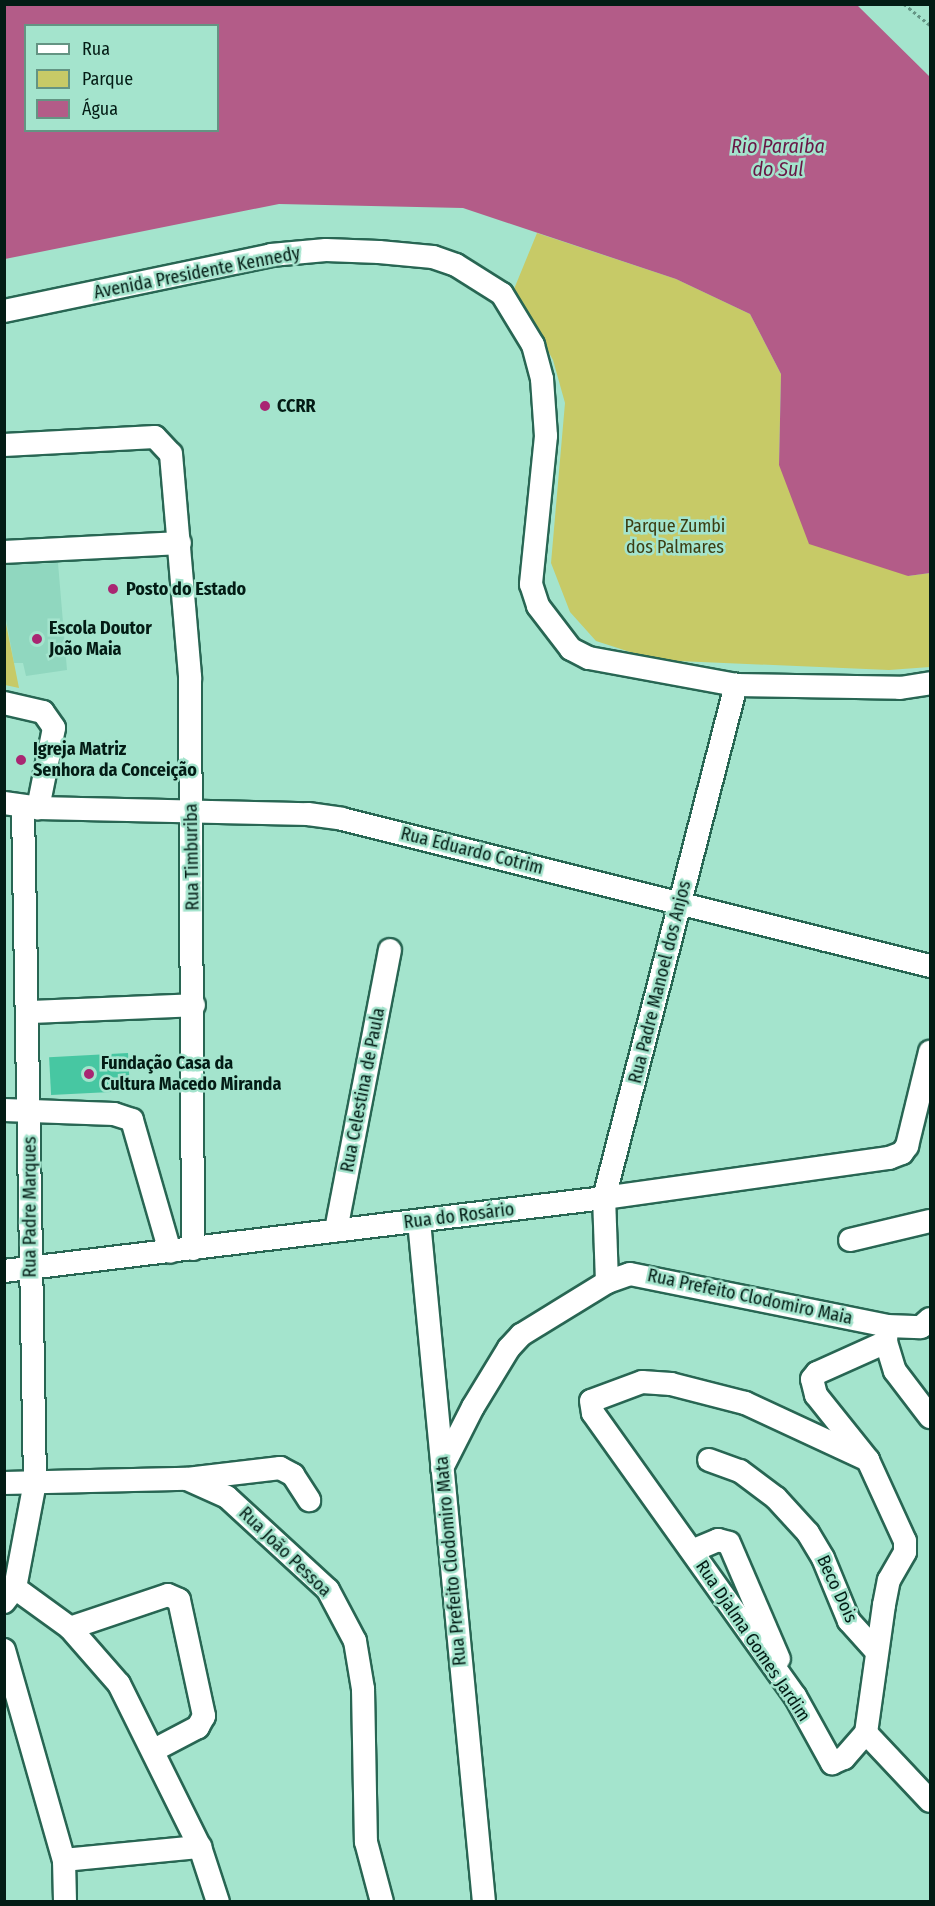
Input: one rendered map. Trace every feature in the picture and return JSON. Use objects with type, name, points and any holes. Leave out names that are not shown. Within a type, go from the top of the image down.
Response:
[{"type":"street","name":"Avenida Presidente Kennedy","points":[[4,310],[271,255],[326,250],[432,257],[477,276],[502,294],[517,314],[533,345],[542,379],[546,436],[531,584],[538,606],[555,633],[571,649],[589,658],[736,685],[900,688],[930,683]]},
{"type":"street","name":"Rua Timburiba","points":[[4,445],[156,437],[171,454],[190,677],[194,1005],[193,1249]]},
{"type":"street","points":[[4,552],[180,543]]},
{"type":"street","name":"Rua Padre Manoel dos Anjos","points":[[608,1282],[604,1198],[736,685]]},
{"type":"street","name":"Rua Padre Marques","points":[[4,703],[35,708],[48,717],[54,733],[22,806],[30,1012],[35,1482],[10,1595]]},
{"type":"street","name":"Rua Eduardo Cotrim","points":[[22,806],[308,814],[342,819],[930,966]]},
{"type":"street","name":"Rua Celestina de Paula","points":[[336,1230],[390,950]]},
{"type":"street","points":[[30,1012],[194,1005]]},
{"type":"street","name":"Rua do Rosário","points":[[4,1271],[604,1198],[889,1158],[902,1153],[907,1146],[930,1052]]},
{"type":"street","points":[[4,1110],[114,1114],[132,1120],[170,1252]]},
{"type":"street","name":"Rua Prefeito Clodomiro Mata","points":[[419,1221],[484,1902]]},
{"type":"street","points":[[850,1240],[930,1221]]},
{"type":"street","name":"Rua Prefeito Clodomiro Maia","points":[[442,1468],[508,1348],[535,1323],[608,1282],[639,1274],[886,1334],[927,1330]]},
{"type":"street","points":[[930,1417],[902,1383],[886,1334],[817,1372],[812,1379],[816,1395],[868,1460],[906,1541],[905,1552],[890,1580],[876,1651],[866,1733],[930,1801]]},
{"type":"street","name":"Rua Djalma Gomes Jardim","points":[[795,1696],[590,1407],[595,1398],[633,1384],[671,1384],[745,1403],[868,1460]]},
{"type":"street","name":"Beco Dois","points":[[709,1460],[740,1471],[776,1497],[813,1541],[823,1558],[844,1613],[876,1651]]},
{"type":"street","points":[[187,1479],[280,1468],[293,1475],[309,1500]]},
{"type":"street","name":"Rua João Pessoa","points":[[4,1484],[187,1479],[227,1497],[328,1590],[343,1612],[355,1641],[363,1689],[366,1842],[382,1902]]},
{"type":"street","name":"Rua Djalma Gomes Jardim","points":[[692,1551],[722,1540],[733,1549],[795,1696],[832,1763],[844,1758],[866,1733]]},
{"type":"street","points":[[10,1595],[70,1628],[119,1684],[154,1750],[200,1847],[218,1902]]},
{"type":"street","points":[[70,1628],[168,1595],[178,1600],[204,1716],[198,1727],[154,1750]]},
{"type":"street","points":[[4,1650],[64,1860],[65,1902]]},
{"type":"street","points":[[64,1860],[200,1847]]},
{"type":"path","points":[[904,4],[930,25]]},
{"type":"shaded area","name":"Escola Doutor João Maia","points":[[58,563],[67,670],[26,676],[23,663],[14,663],[5,614],[4,565]]},
{"type":"green space","name":"Parque Zumbi dos Palmares","points":[[537,233],[676,279],[750,314],[781,374],[779,465],[908,576],[930,573],[930,667],[889,670],[655,660],[596,641],[570,612],[551,563],[565,403],[553,360],[514,289]]},
{"type":"green space","points":[[4,614],[14,663],[19,688],[5,685]]},
{"type":"water","name":"Rio Paraíba do Sul","points":[[5,4],[857,5],[930,77],[930,573],[908,576],[809,544],[779,465],[781,374],[750,314],[676,279],[463,208],[279,204],[5,259]]},
{"type":"building","name":"Fundação Casa da Cultura Macedo Miranda","points":[[128,1053],[130,1091],[51,1095],[49,1057]]},
{"type":"place","name":"CCRR","points":[[265,406]]},
{"type":"place","name":"Posto do Estado","points":[[113,589]]},
{"type":"place","name":"Escola Doutor João Maia","points":[[37,639]]},
{"type":"place","name":"Igreja Matriz Senhora da Conceição","points":[[21,760]]},
{"type":"place","name":"Fundação Casa da Cultura Macedo Miranda","points":[[89,1074]]}]
